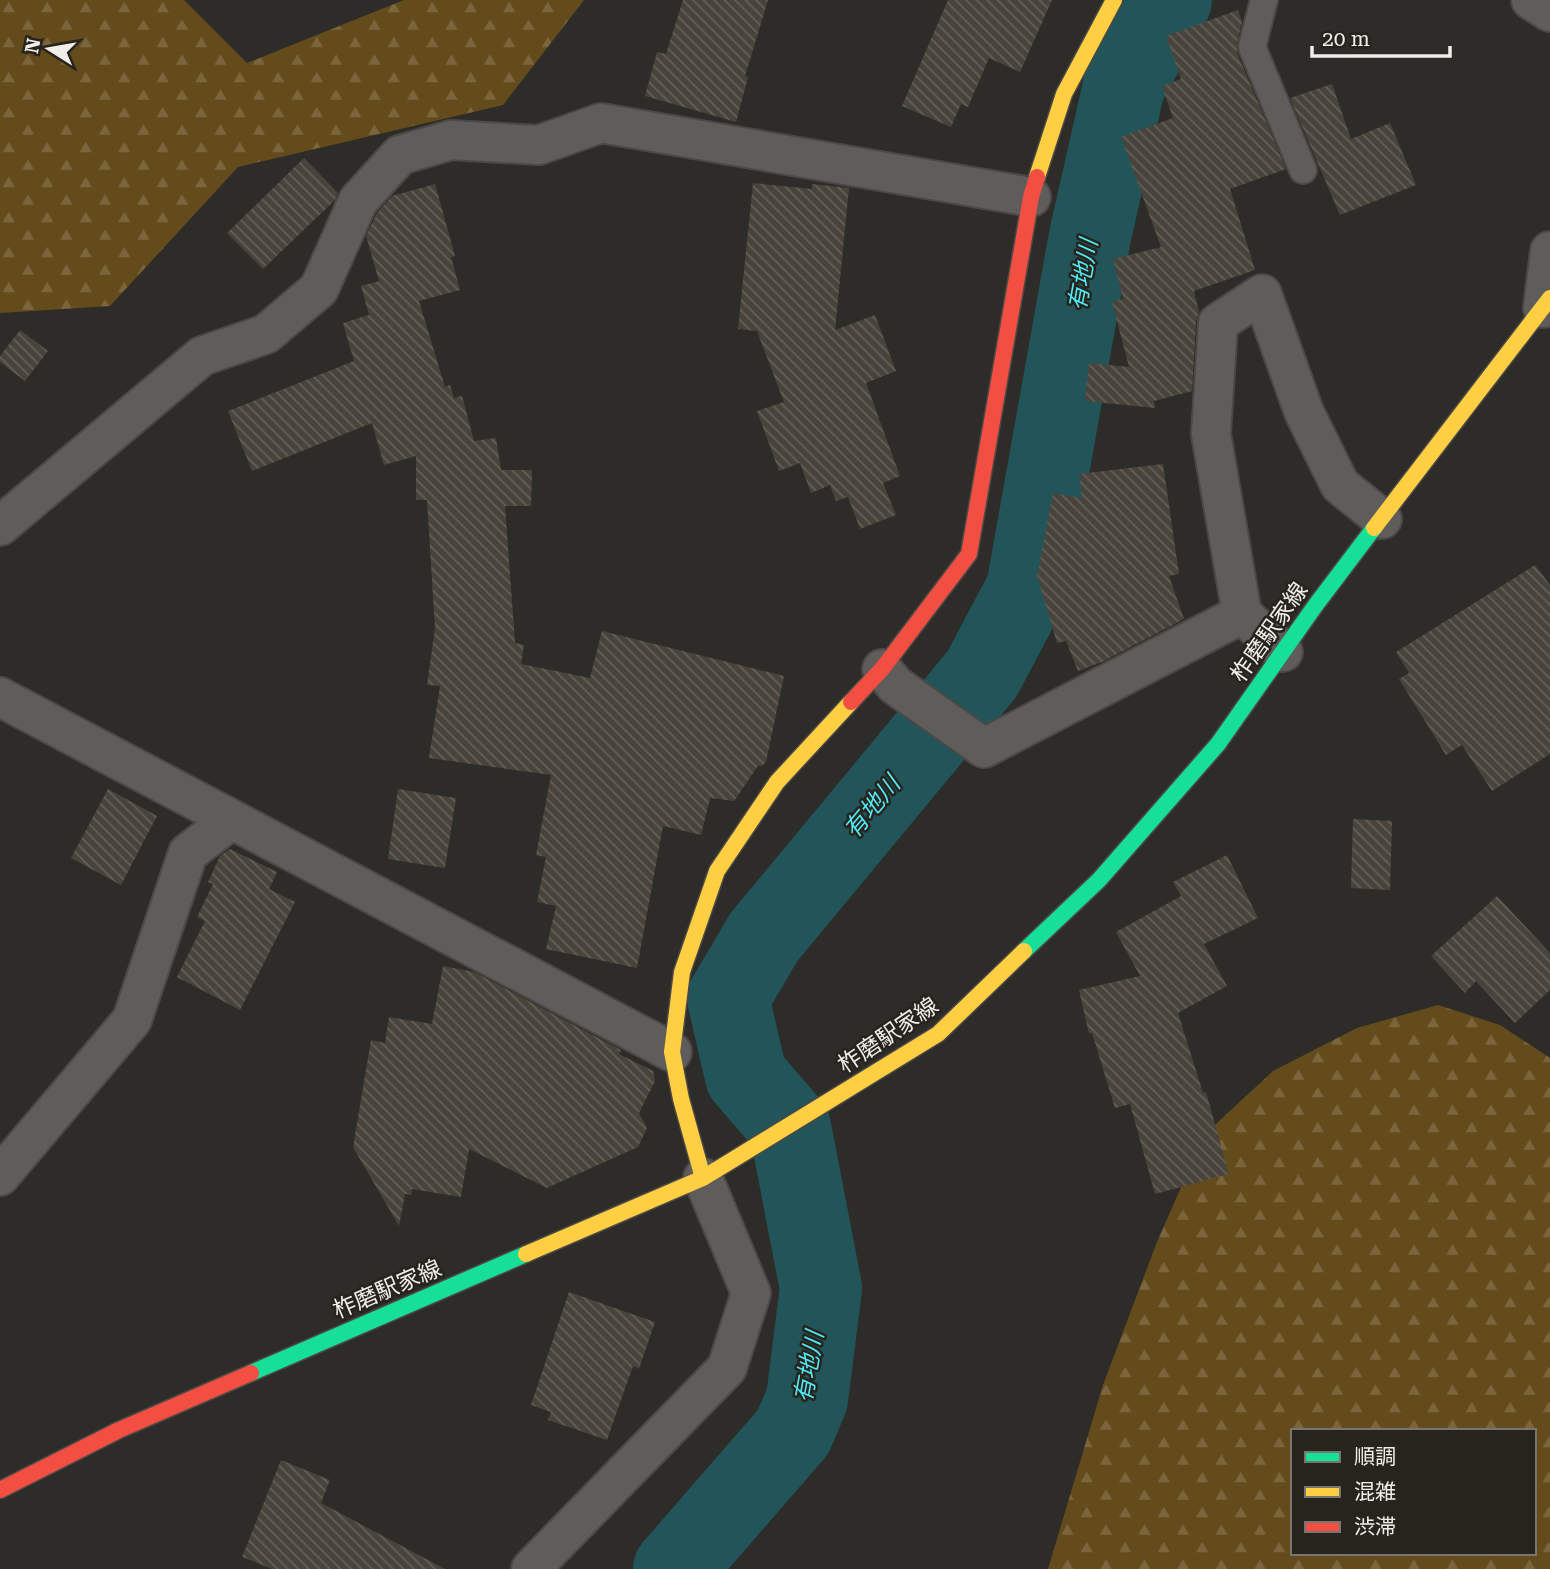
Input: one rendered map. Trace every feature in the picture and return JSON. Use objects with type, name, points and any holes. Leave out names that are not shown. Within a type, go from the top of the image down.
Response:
[{"type":"main road","points":[[716,1170],[681,1099],[672,1052],[682,972],[717,871],[777,782],[889,677],[969,554],[1031,197],[1064,94],[1114,0]]},
{"type":"main road","name":"柞磨駅家線","points":[[0,1490],[119,1430],[716,1170],[938,1034],[1099,880],[1218,744],[1315,606],[1546,303]]},
{"type":"street","points":[[1531,0],[1550,12]]},
{"type":"street","points":[[0,526],[202,356],[266,334],[319,289],[358,201],[400,155],[451,140],[539,145],[601,123],[1031,197]]},
{"type":"street","points":[[1546,303],[1550,251]]},
{"type":"street","points":[[1283,652],[1242,614],[1211,434],[1218,323],[1262,294],[1304,412],[1340,485],[1382,519]]},
{"type":"street","points":[[889,677],[951,727],[984,748],[1242,614]]},
{"type":"street","points":[[0,696],[672,1052]]},
{"type":"street","points":[[0,1176],[132,1020],[188,853],[231,820]]},
{"type":"street","points":[[531,1569],[727,1368],[751,1293],[716,1170]]},
{"type":"lane","points":[[1265,0],[1252,47],[1303,170]]},
{"type":"green space","points":[[0,0],[184,0],[247,63],[404,0],[584,0],[503,105],[238,167],[110,306],[0,313]]},
{"type":"green space","points":[[1438,1005],[1500,1025],[1550,1058],[1550,1569],[1048,1569],[1103,1385],[1157,1242],[1204,1135],[1273,1071],[1357,1028]]},
{"type":"building","points":[[683,0],[768,0],[745,76],[748,77],[736,122],[645,96],[657,52],[666,54]]},
{"type":"building","points":[[948,0],[1052,0],[1020,72],[989,58],[968,107],[961,104],[951,127],[902,106]]},
{"type":"building","points":[[1238,10],[1242,22],[1237,53],[1286,169],[1230,189],[1255,270],[1194,291],[1199,312],[1196,322],[1192,391],[1154,401],[1155,408],[1085,401],[1089,363],[1129,367],[1112,302],[1123,299],[1113,259],[1161,247],[1121,137],[1173,118],[1162,86],[1181,79],[1166,36]]},
{"type":"building","points":[[1332,84],[1351,139],[1390,123],[1416,185],[1340,215],[1290,98]]},
{"type":"building","points":[[304,158],[338,193],[335,200],[263,269],[227,233]]},
{"type":"building","points":[[753,183],[812,189],[812,184],[849,188],[835,330],[875,315],[896,371],[866,383],[900,476],[883,483],[896,515],[860,529],[848,497],[836,501],[830,485],[811,493],[800,463],[779,471],[757,411],[784,402],[757,331],[738,329]]},
{"type":"building","points":[[435,184],[455,256],[451,257],[460,290],[419,301],[445,387],[450,385],[454,398],[462,396],[474,441],[496,438],[501,470],[532,470],[531,506],[505,506],[515,643],[524,645],[521,664],[590,678],[602,631],[784,676],[766,762],[758,766],[734,801],[710,798],[701,835],[663,826],[637,968],[546,949],[556,906],[537,902],[546,857],[536,855],[551,775],[429,758],[440,686],[427,685],[435,628],[427,500],[416,500],[416,456],[384,465],[372,423],[252,471],[228,411],[354,361],[343,323],[369,315],[361,286],[379,281],[366,236],[377,213],[392,196]]},
{"type":"building","points":[[20,330],[48,351],[25,381],[0,362],[0,356]]},
{"type":"building","points":[[1163,464],[1179,574],[1169,576],[1184,619],[1102,662],[1078,671],[1066,641],[1057,643],[1037,576],[1053,493],[1082,498],[1079,474]]},
{"type":"building","points":[[1535,565],[1550,585],[1550,754],[1492,791],[1462,745],[1446,755],[1399,679],[1409,673],[1396,652]]},
{"type":"building","points":[[108,789],[157,816],[121,885],[71,858]]},
{"type":"building","points":[[398,789],[456,798],[445,868],[388,859]]},
{"type":"building","points":[[1353,819],[1392,821],[1390,890],[1351,888]]},
{"type":"building","points":[[230,849],[277,872],[269,889],[295,902],[240,1010],[177,977],[205,921],[197,917],[213,884],[208,882],[220,856]]},
{"type":"building","points":[[1227,855],[1258,918],[1204,944],[1227,986],[1178,1013],[1203,1093],[1206,1092],[1229,1174],[1155,1194],[1130,1104],[1115,1108],[1092,1033],[1089,1034],[1079,990],[1140,976],[1116,932],[1181,896],[1173,882]]},
{"type":"building","points":[[1497,896],[1550,953],[1550,990],[1515,1023],[1476,981],[1465,993],[1431,956]]},
{"type":"building","points":[[443,966],[474,972],[621,1050],[619,1054],[653,1071],[655,1081],[639,1113],[647,1128],[638,1147],[547,1188],[469,1149],[461,1197],[412,1189],[411,1195],[405,1194],[399,1226],[353,1147],[371,1040],[385,1043],[389,1017],[432,1024]]},
{"type":"building","points":[[569,1292],[655,1322],[639,1369],[633,1366],[607,1440],[548,1420],[551,1412],[531,1405]]},
{"type":"building","points":[[281,1460],[330,1480],[321,1503],[445,1569],[272,1569],[242,1557]]},
{"type":"waterway","name":"有地川","points":[[674,1569],[793,1432],[807,1399],[821,1288],[790,1127],[746,1076],[728,998],[764,937],[982,674],[1027,589],[1090,236],[1124,86],[1171,0]]},
{"type":"traffic: fast","points":[[1024,951],[1099,880],[1218,744],[1315,606],[1374,528]]},
{"type":"traffic: fast","points":[[251,1373],[526,1254]]},
{"type":"traffic: slow","points":[[1037,177],[1064,94],[1114,0]]},
{"type":"traffic: slow","points":[[1374,528],[1550,298]]},
{"type":"traffic: slow","points":[[703,1178],[681,1099],[672,1052],[682,972],[717,871],[777,782],[851,702]]},
{"type":"traffic: slow","points":[[526,1254],[703,1178],[938,1034],[1024,951]]},
{"type":"traffic: jam","points":[[851,702],[882,669],[969,554],[1031,197],[1037,177]]},
{"type":"traffic: jam","points":[[0,1490],[119,1430],[251,1373]]}]
